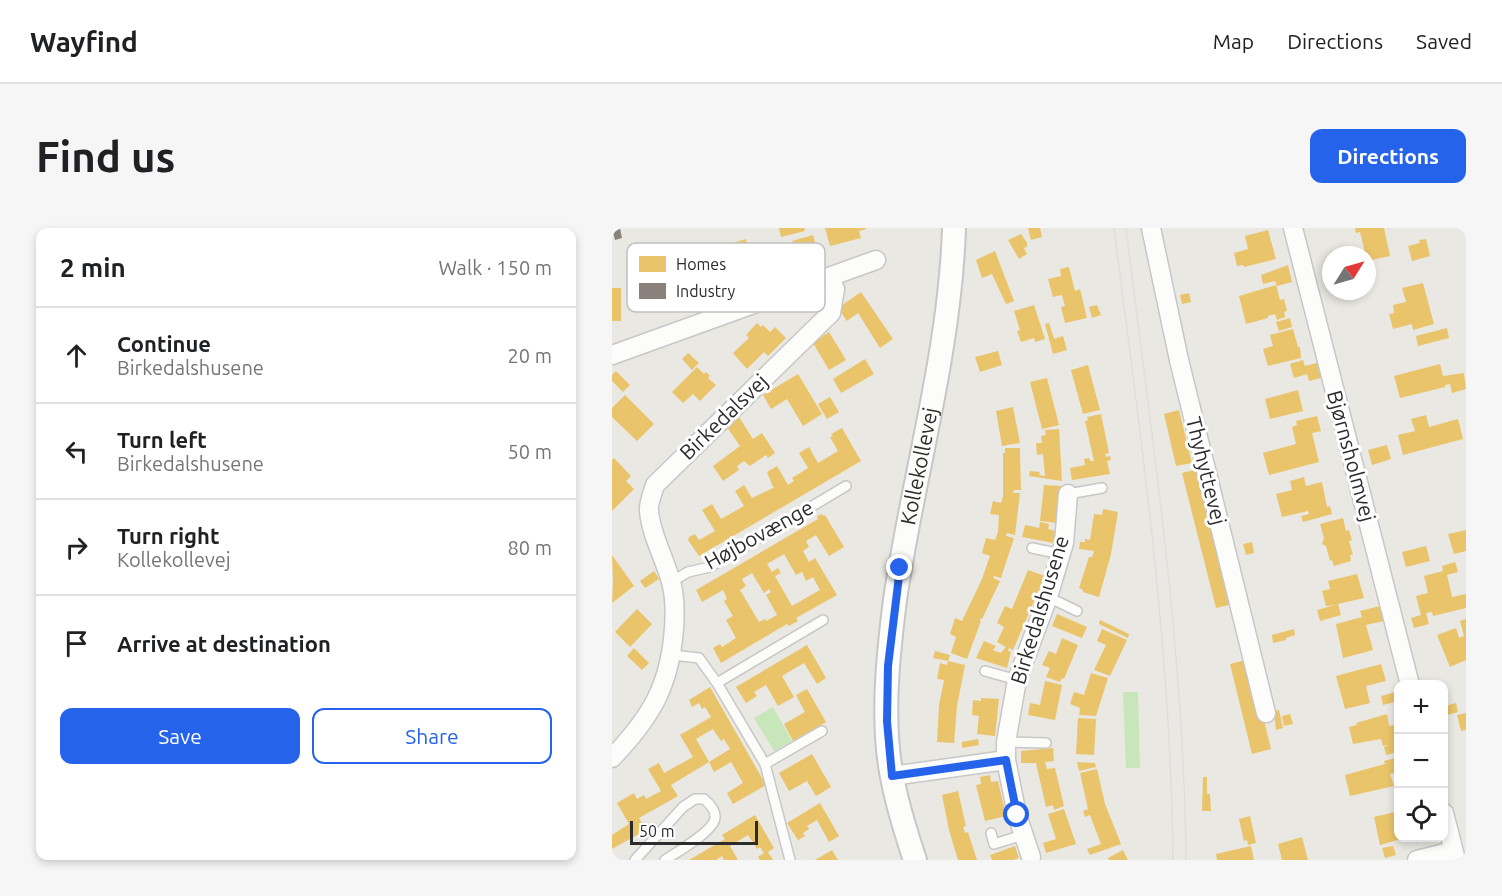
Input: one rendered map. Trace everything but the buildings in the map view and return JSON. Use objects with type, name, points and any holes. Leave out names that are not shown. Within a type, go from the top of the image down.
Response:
[{"type":"street","name":"Kollekollevej","points":[[915,860],[892,776],[887,721],[888,666],[900,568],[948,313],[954,228]]},
{"type":"street","name":"Thyhyttevej","points":[[1152,228],[1179,360],[1266,713]]},
{"type":"street","name":"Bjørnsholmvej","points":[[1293,228],[1409,680]]},
{"type":"street","points":[[825,278],[876,260]]},
{"type":"street","name":"Birkedalsvej","points":[[612,758],[634,735],[651,711],[672,655],[675,616],[668,576],[648,510],[655,484],[831,313],[835,289],[829,277]]},
{"type":"street","points":[[612,355],[732,312]]},
{"type":"street","name":"Birkedalshusene","points":[[1032,859],[1017,815],[1006,751],[1017,680],[1048,597],[1064,543],[1068,494]]},
{"type":"street","points":[[892,776],[1006,751]]},
{"type":"street","name":"Kollekollevej","points":[[892,776],[888,801],[898,860]]},
{"type":"street","points":[[1417,860],[1455,855],[1448,830]]},
{"type":"lane","name":"Højbovænge","points":[[668,576],[710,567],[846,486]]},
{"type":"lane","name":"Birkedalshusene","points":[[1068,494],[1102,488]]},
{"type":"lane","points":[[1032,548],[1061,554]]},
{"type":"lane","points":[[1048,597],[1077,611]]},
{"type":"lane","points":[[717,683],[823,620]]},
{"type":"lane","points":[[672,655],[699,658],[717,683],[765,764],[790,860]]},
{"type":"lane","points":[[985,671],[1017,680]]},
{"type":"lane","points":[[765,764],[822,731]]},
{"type":"lane","points":[[1006,751],[1046,743]]},
{"type":"lane","points":[[635,860],[683,807],[695,799],[704,799],[713,808],[716,816],[713,826],[665,860]]},
{"type":"lane","points":[[991,833],[994,844],[1023,835]]},
{"type":"green space","points":[[1123,692],[1138,692],[1140,768],[1126,768]]},
{"type":"green space","points":[[773,707],[792,741],[774,751],[754,718]]},
{"type":"tram line","points":[[1114,228],[1144,464],[1161,622],[1167,701],[1173,860]]},
{"type":"tram line","points":[[1126,228],[1156,464],[1173,622],[1184,781],[1186,860]]},
{"type":"route","points":[[900,568],[888,666],[887,721],[892,776],[1006,760],[1017,815]]}]
